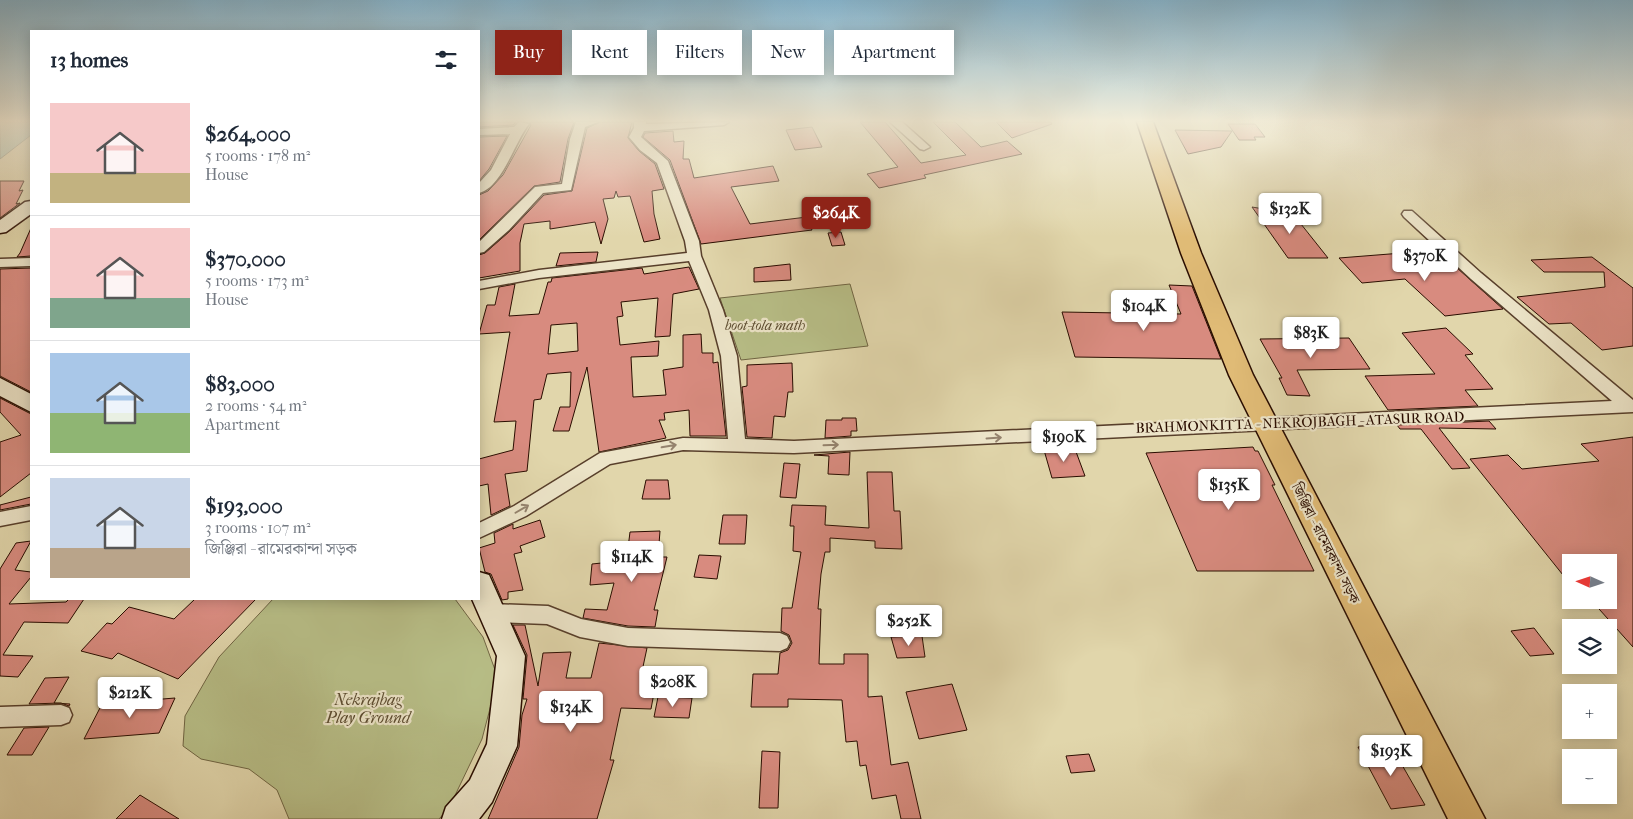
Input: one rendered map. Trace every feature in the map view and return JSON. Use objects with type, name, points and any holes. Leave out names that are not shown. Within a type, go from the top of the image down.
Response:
[{"type":"main road","name":"জিঞ্জিরা - রামেরকান্দা সড়ক","points":[[1159,160],[1192,253],[1241,375],[1467,819]]},
{"type":"street","points":[[480,188],[485,186],[501,160]]},
{"type":"street","points":[[480,248],[504,227],[539,190],[567,187],[571,176],[573,160]]},
{"type":"street","points":[[661,160],[692,241],[694,256],[716,310],[729,356],[737,446]]},
{"type":"street","points":[[0,228],[30,207]]},
{"type":"street","points":[[1408,214],[1476,276],[1630,406]]},
{"type":"street","points":[[480,286],[539,274],[694,256]]},
{"type":"street","points":[[0,263],[30,262]]},
{"type":"street","points":[[0,386],[30,403]]},
{"type":"street","name":"BRAHMONKITTA - NEKROJBAGH - ATASUR ROAD","points":[[480,531],[520,512],[606,458],[683,444],[814,446],[1630,406]]},
{"type":"street","points":[[0,520],[30,513]]},
{"type":"street","points":[[458,819],[481,792],[502,746],[511,656],[480,586]]},
{"type":"street","points":[[491,613],[548,615],[580,628],[628,637],[780,642]]},
{"type":"street","points":[[0,717],[61,715]]},
{"type":"green space","name":"boot-tola math","points":[[850,284],[868,346],[741,360],[720,298]]},
{"type":"green space","name":"Nekrajbag Play Ground","points":[[272,600],[456,600],[483,637],[498,678],[482,739],[449,808],[439,819],[289,819],[277,790],[249,769],[201,759],[183,746],[185,716],[219,657]]},
{"type":"building","points":[[480,160],[494,160],[480,180]]},
{"type":"building","points":[[511,160],[564,160],[560,182],[534,186],[480,239],[480,195],[488,191],[503,175]]},
{"type":"building","points":[[579,160],[650,160],[655,164],[664,189],[652,191],[654,214],[660,239],[644,242],[630,196],[618,197],[616,191],[614,198],[603,199],[608,219],[601,244],[595,222],[550,229],[550,221],[524,224],[520,243],[520,271],[480,278],[480,255],[485,253],[510,231],[544,195],[572,191]]},
{"type":"building","points":[[670,160],[689,160],[694,178],[773,166],[779,181],[731,187],[750,224],[807,217],[812,230],[701,244]]},
{"type":"building","points":[[892,160],[919,160],[921,163],[937,160],[993,160],[924,175],[926,178],[879,188],[867,174],[898,167]]},
{"type":"building","points":[[0,181],[24,181],[19,191],[23,190],[16,204],[20,203],[0,218]]},
{"type":"building","points":[[1252,207],[1293,214],[1328,258],[1288,258]]},
{"type":"building","points":[[30,230],[30,256],[17,257]]},
{"type":"building","points":[[841,232],[845,245],[832,246],[828,233]]},
{"type":"building","points":[[598,252],[596,262],[556,266],[560,253]]},
{"type":"building","points":[[1415,252],[1432,269],[1456,267],[1503,309],[1445,316],[1405,279],[1362,283],[1339,258]]},
{"type":"building","points":[[1592,257],[1633,288],[1633,346],[1602,350],[1571,323],[1549,324],[1517,297],[1605,287],[1604,272],[1544,272],[1531,260]]},
{"type":"building","points":[[790,264],[791,280],[754,282],[754,268]]},
{"type":"building","points":[[689,267],[699,289],[673,294],[670,336],[655,337],[658,298],[621,302],[623,316],[617,317],[620,345],[659,341],[658,356],[631,357],[633,397],[666,395],[663,370],[683,367],[683,335],[701,334],[702,353],[713,353],[713,363],[718,362],[726,436],[690,436],[689,410],[664,413],[665,420],[659,420],[666,438],[599,452],[587,367],[569,431],[553,431],[560,407],[570,407],[571,372],[547,374],[541,399],[534,400],[527,471],[505,474],[510,506],[491,515],[488,484],[480,486],[480,459],[513,450],[516,421],[494,422],[510,332],[480,334],[487,305],[495,305],[499,287],[515,284],[509,316],[539,314],[548,282],[551,282],[552,278],[642,268],[644,274]],"holes":[[[577,323],[578,351],[548,354],[551,325]]]},
{"type":"building","points":[[30,268],[30,391],[0,376],[0,269]]},
{"type":"building","points":[[1169,285],[1192,286],[1221,359],[1075,357],[1062,312],[1181,314]]},
{"type":"building","points":[[1446,328],[1473,354],[1465,355],[1493,389],[1465,390],[1478,406],[1388,410],[1365,376],[1435,374],[1402,333]]},
{"type":"building","points":[[1349,338],[1370,369],[1297,370],[1310,396],[1287,395],[1279,378],[1282,378],[1260,339]]},
{"type":"building","points":[[792,363],[793,392],[788,392],[785,417],[774,416],[772,438],[747,437],[742,387],[747,386],[747,365]]},
{"type":"building","points":[[0,398],[30,413],[30,474],[0,497],[0,442],[21,435],[0,412]]},
{"type":"building","points":[[842,418],[856,418],[857,431],[851,431],[851,436],[825,438],[826,420],[842,420]]},
{"type":"building","points":[[1489,421],[1496,429],[1439,428],[1470,468],[1452,469],[1421,429],[1400,429],[1397,425]]},
{"type":"building","points":[[1633,437],[1633,647],[1617,629],[1617,619],[1608,619],[1599,609],[1618,609],[1618,554],[1562,554],[1562,574],[1470,459],[1508,455],[1522,469],[1599,461],[1581,444]]},
{"type":"building","points":[[1253,447],[1255,451],[1258,451],[1275,485],[1272,485],[1314,571],[1197,571],[1146,453]]},
{"type":"building","points":[[1075,449],[1085,476],[1052,478],[1044,450]]},
{"type":"building","points":[[850,452],[849,475],[828,474],[829,456],[814,455]]},
{"type":"building","points":[[784,463],[800,464],[796,498],[780,497]]},
{"type":"building","points":[[867,472],[892,472],[894,511],[900,511],[902,549],[875,548],[875,541],[830,538],[830,552],[825,552],[821,574],[818,609],[821,609],[819,664],[844,664],[844,654],[868,654],[868,697],[882,696],[891,765],[908,762],[921,819],[901,819],[896,795],[872,799],[866,765],[860,766],[857,741],[846,742],[842,700],[788,699],[788,707],[751,707],[753,674],[778,674],[780,653],[788,650],[792,643],[789,635],[781,631],[782,608],[792,608],[801,552],[793,551],[794,526],[790,526],[792,505],[826,506],[825,525],[869,528]]},
{"type":"building","points":[[646,480],[668,480],[670,499],[642,499]]},
{"type":"building","points":[[30,497],[30,504],[0,510],[0,505]]},
{"type":"building","points":[[723,515],[747,515],[745,544],[719,544]]},
{"type":"building","points":[[540,520],[545,537],[520,546],[522,552],[514,554],[523,590],[508,592],[508,599],[502,600],[491,574],[485,572],[480,548],[495,543],[494,533],[513,524],[513,529]]},
{"type":"building","points":[[660,531],[658,557],[667,557],[654,610],[658,610],[655,627],[628,626],[583,618],[585,609],[607,610],[614,583],[590,585],[592,564],[621,561],[622,556],[627,556],[630,532]]},
{"type":"building","points":[[30,541],[15,570],[30,572],[30,578],[9,604],[83,600],[68,623],[24,622],[3,655],[33,656],[18,677],[0,676],[0,569],[16,543]]},
{"type":"building","points":[[699,555],[721,556],[717,579],[694,577]]},
{"type":"building","points":[[194,600],[255,600],[178,679],[118,653],[112,659],[81,651],[107,623],[112,624],[129,607],[174,619]]},
{"type":"building","points":[[513,625],[525,625],[538,686],[543,653],[571,652],[566,678],[591,678],[599,643],[647,648],[641,676],[657,677],[651,709],[621,708],[610,760],[614,760],[597,819],[488,819],[519,747],[522,715],[527,699],[523,699],[527,655]]},
{"type":"building","points":[[1534,628],[1554,654],[1530,656],[1511,631]]},
{"type":"building","points":[[922,636],[925,657],[897,658],[891,637]]},
{"type":"building","points":[[69,677],[54,703],[56,703],[29,704],[45,678]]},
{"type":"building","points":[[952,684],[967,730],[919,739],[906,692]]},
{"type":"building","points":[[658,697],[692,698],[689,718],[654,717]]},
{"type":"building","points":[[175,698],[159,733],[84,739],[102,704]]},
{"type":"building","points":[[49,727],[32,755],[7,755],[24,728]]},
{"type":"building","points":[[1390,744],[1425,805],[1391,809],[1358,747]]},
{"type":"building","points":[[762,751],[780,752],[778,808],[759,808]]},
{"type":"building","points":[[1089,754],[1095,771],[1071,773],[1066,756]]},
{"type":"building","points":[[140,795],[179,819],[116,819]]}]
